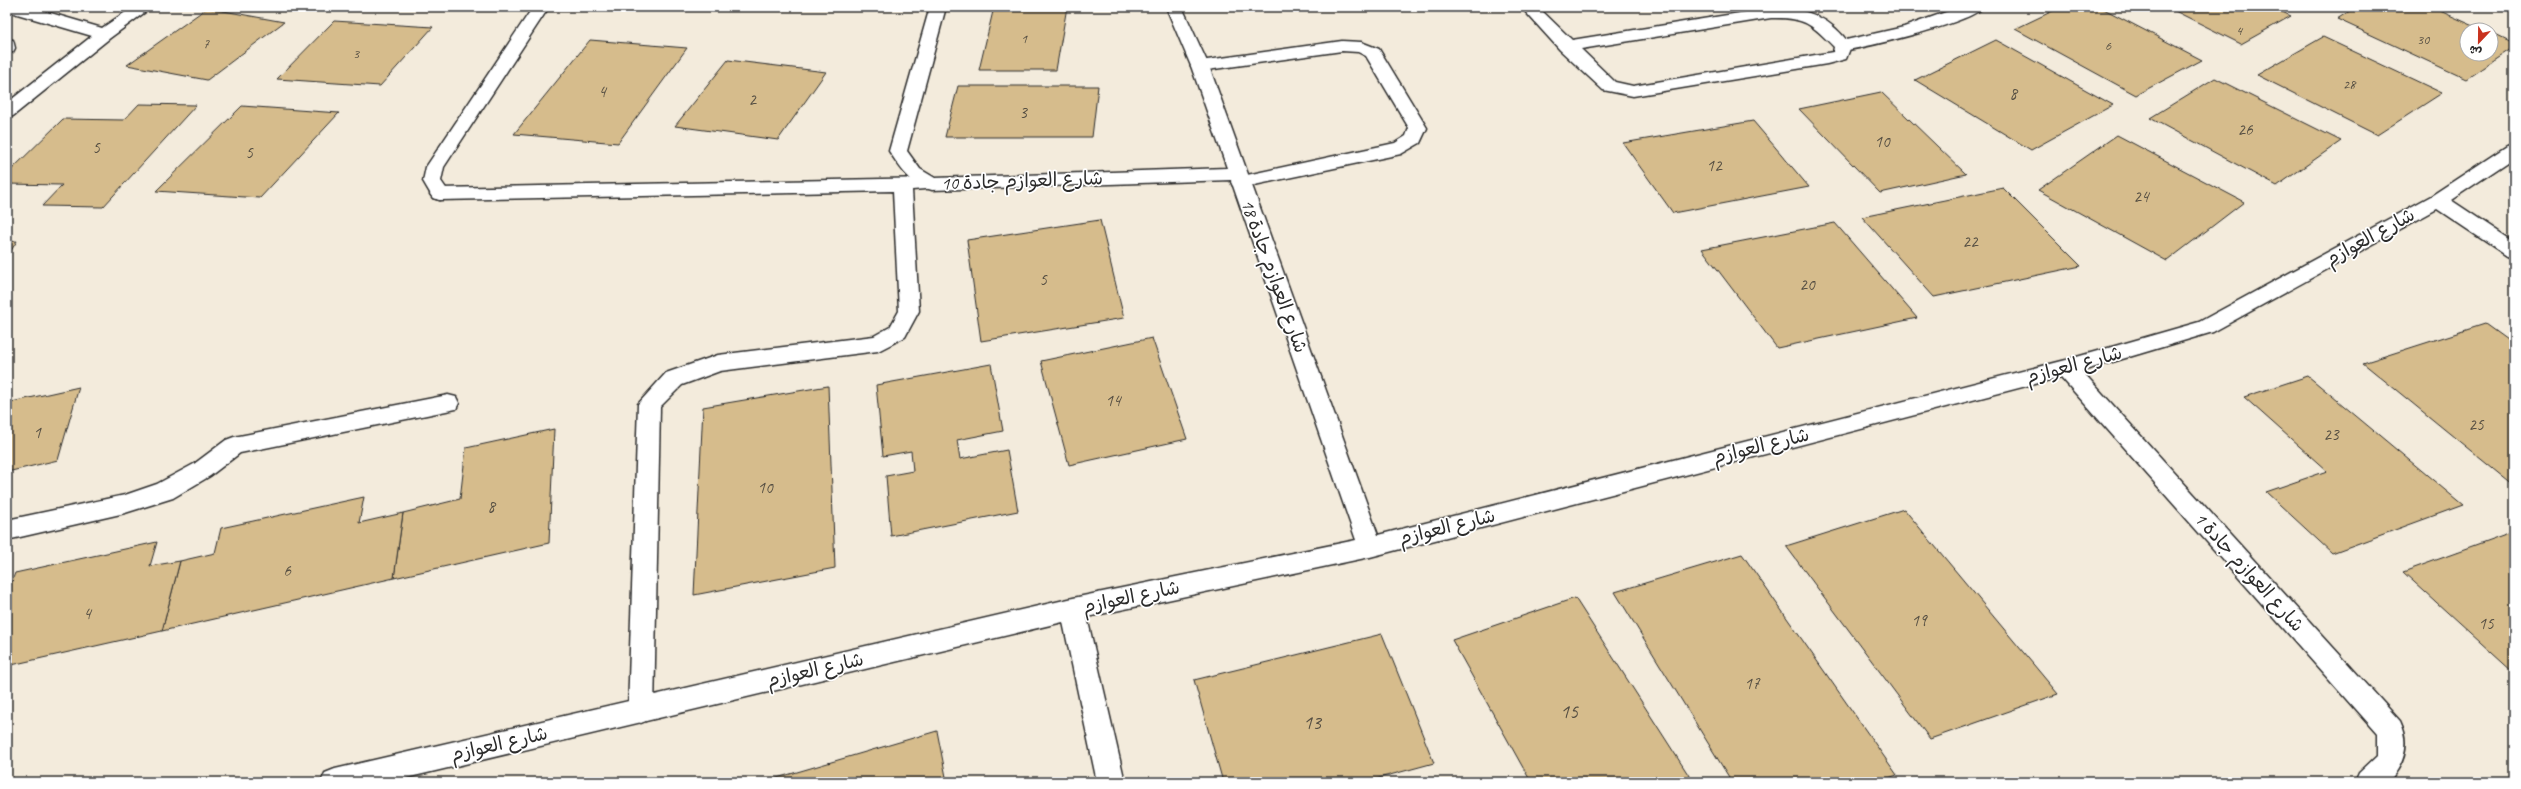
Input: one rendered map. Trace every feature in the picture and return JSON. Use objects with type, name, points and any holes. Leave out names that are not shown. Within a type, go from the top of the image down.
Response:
[{"type":"street","points":[[12,7],[104,34]]},
{"type":"street","points":[[7,112],[104,34],[144,7]]},
{"type":"street","points":[[541,7],[435,167],[432,181],[440,194],[932,184]]},
{"type":"street","name":"شارع العوازم جادة 10","points":[[938,7],[898,151],[913,174],[932,184],[1239,178],[1401,148],[1414,139],[1418,128],[1373,53],[1361,47],[1342,46],[1200,66]]},
{"type":"street","name":"شارع العوازم جادة 18","points":[[1174,7],[1200,66],[1370,547]]},
{"type":"street","points":[[1529,7],[1566,46],[1609,86],[1633,91],[1827,59],[1840,55],[1843,46]]},
{"type":"street","points":[[1843,46],[1881,40],[1914,31],[1975,7]]},
{"type":"street","points":[[1566,46],[1771,13],[1791,12],[1815,18],[1843,46]]},
{"type":"street","name":"شارع العوازم","points":[[335,782],[1073,609],[1370,547],[2066,368],[2206,327],[2438,200],[2514,150]]},
{"type":"street","points":[[641,711],[649,404],[674,379],[718,363],[878,343],[898,332],[909,311],[902,185]]},
{"type":"street","points":[[2438,200],[2514,251]]},
{"type":"street","name":"شارع العوازم جادة 1","points":[[2066,368],[2391,730],[2390,761],[2369,782]]},
{"type":"street","points":[[7,530],[125,504],[165,491],[202,470],[234,446],[448,403]]},
{"type":"street","points":[[1073,609],[1111,782]]},
{"type":"building","points":[[994,7],[1067,7],[1056,70],[979,70]]},
{"type":"building","points":[[2061,7],[2100,7],[2202,60],[2136,95],[2015,29]]},
{"type":"building","points":[[2167,7],[2271,7],[2291,16],[2241,44]]},
{"type":"building","points":[[2356,7],[2431,7],[2465,22],[2459,22],[2459,62],[2492,62],[2466,79],[2337,19]]},
{"type":"building","points":[[207,8],[284,22],[207,80],[127,65]]},
{"type":"building","points":[[334,21],[433,27],[380,86],[277,79]]},
{"type":"building","points":[[2323,37],[2442,93],[2377,135],[2257,75]]},
{"type":"building","points":[[2499,37],[2514,44],[2514,47],[2499,57]]},
{"type":"building","points":[[590,40],[687,48],[618,143],[514,134]]},
{"type":"building","points":[[1996,40],[2113,105],[2031,150],[1915,80]]},
{"type":"building","points":[[728,60],[826,72],[778,140],[675,126]]},
{"type":"building","points":[[2215,78],[2341,141],[2277,186],[2150,118]]},
{"type":"building","points":[[958,86],[1098,86],[1092,137],[945,137]]},
{"type":"building","points":[[1881,92],[1966,174],[1880,193],[1799,109]]},
{"type":"building","points":[[139,104],[196,105],[103,207],[42,206],[62,185],[7,184],[7,174],[63,119],[124,120]]},
{"type":"building","points":[[242,106],[339,113],[260,198],[156,191]]},
{"type":"building","points":[[1753,121],[1809,187],[1673,213],[1623,143]]},
{"type":"building","points":[[2117,135],[2244,202],[2167,261],[2038,190]]},
{"type":"building","points":[[2003,188],[2081,266],[1934,297],[1862,217]]},
{"type":"building","points":[[1100,220],[1124,318],[981,341],[967,240]]},
{"type":"building","points":[[1835,223],[1917,318],[1777,348],[1702,249]]},
{"type":"building","points":[[17,241],[7,257],[7,242]]},
{"type":"building","points":[[2485,324],[2514,345],[2514,486],[2363,363]]},
{"type":"building","points":[[1152,338],[1187,439],[1069,465],[1041,361]]},
{"type":"building","points":[[991,364],[1003,431],[957,440],[960,459],[1007,450],[1018,511],[891,536],[886,476],[913,471],[911,451],[883,456],[876,385]]},
{"type":"building","points":[[2308,376],[2463,505],[2332,553],[2266,492],[2327,471],[2244,397]]},
{"type":"building","points":[[828,386],[835,568],[694,595],[703,407]]},
{"type":"building","points":[[79,387],[58,460],[7,472],[7,403]]},
{"type":"building","points":[[554,429],[549,543],[394,578],[403,513],[460,499],[466,448]]},
{"type":"building","points":[[364,497],[359,523],[403,513],[394,578],[162,631],[180,561],[215,553],[221,528]]},
{"type":"building","points":[[1904,509],[2058,694],[1930,739],[1786,546]]},
{"type":"building","points":[[2514,532],[2514,673],[2403,572]]},
{"type":"building","points":[[157,542],[150,566],[180,561],[162,631],[7,666],[7,594],[15,573]]},
{"type":"building","points":[[1742,554],[1897,775],[1876,782],[1732,782],[1615,592]]},
{"type":"building","points":[[1575,598],[1693,782],[1531,782],[1452,640]]},
{"type":"building","points":[[1382,634],[1434,763],[1364,782],[1223,782],[1194,680]]},
{"type":"building","points":[[937,731],[947,782],[763,782]]}]
